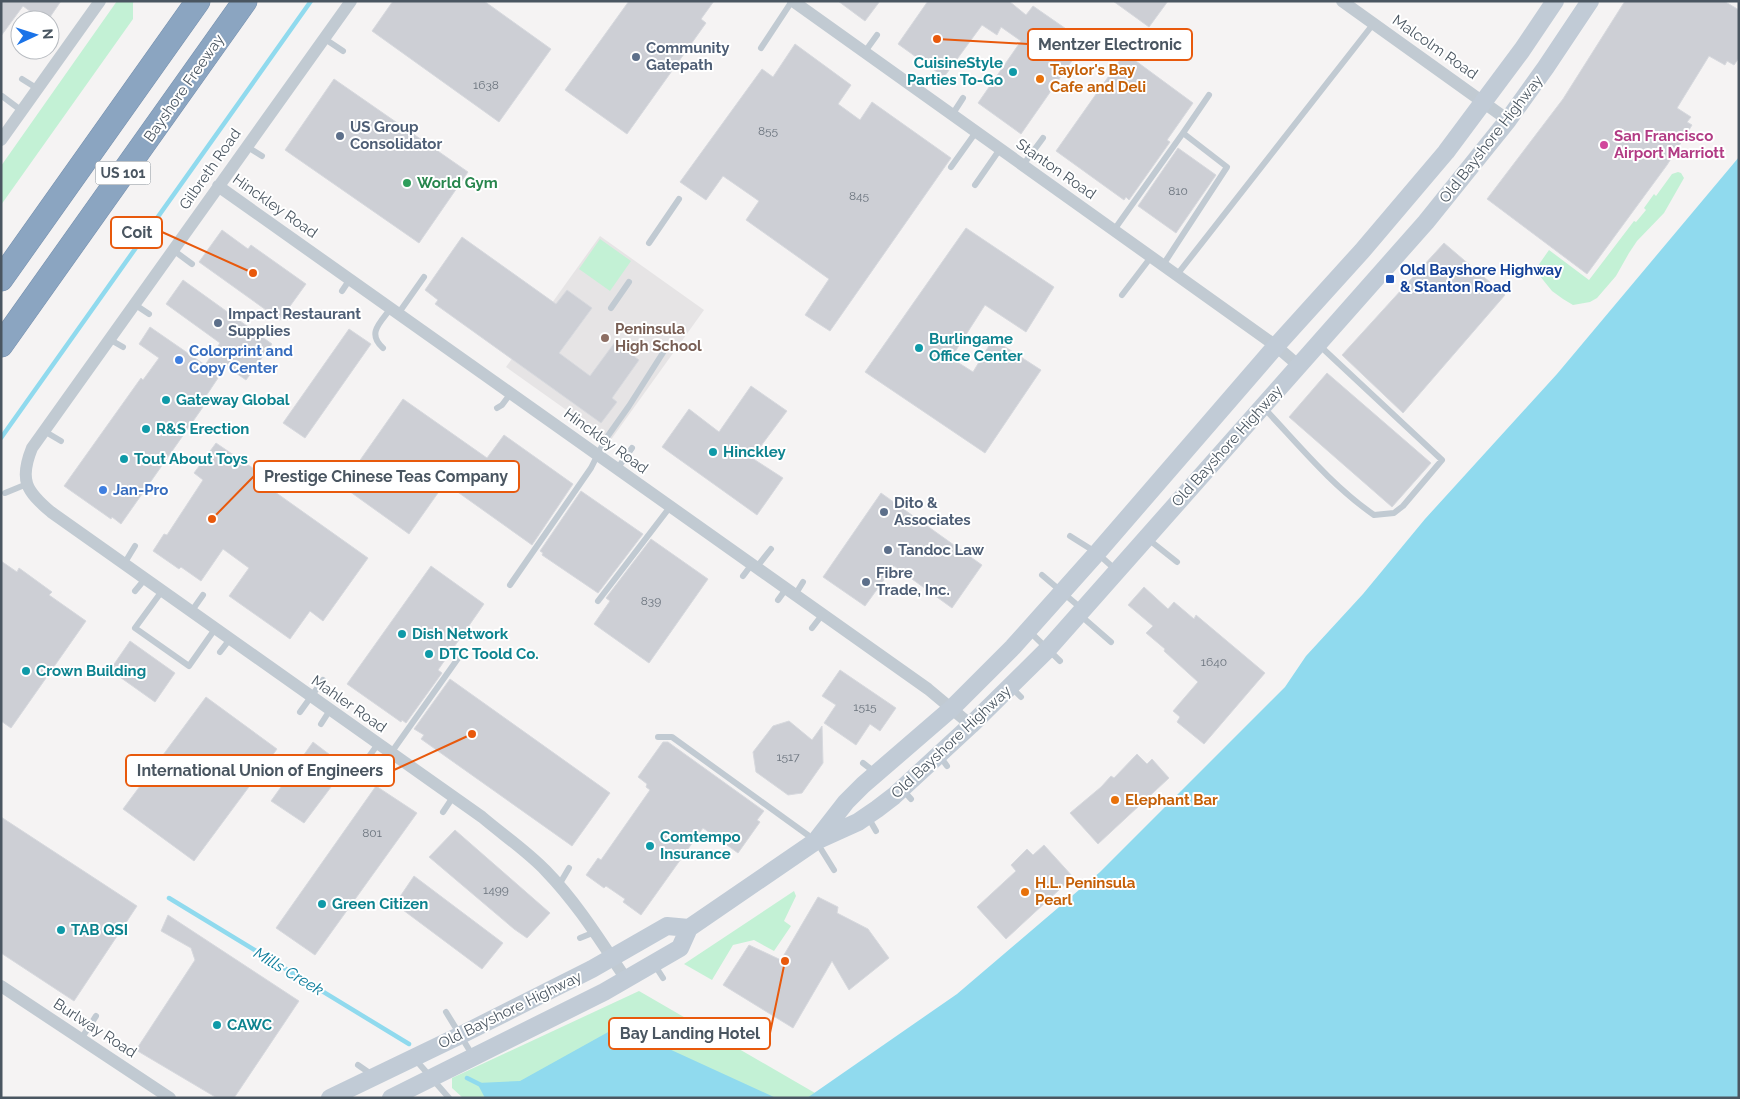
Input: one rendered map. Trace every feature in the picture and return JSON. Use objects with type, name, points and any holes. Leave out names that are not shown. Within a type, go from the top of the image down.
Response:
[{"type":"highway","name":"US 101","points":[[1,279],[198,1]]},
{"type":"highway","name":"Bayshore Freeway","points":[[1,345],[245,1]]},
{"type":"main road","name":"Old Bayshore Highway","points":[[816,841],[846,802],[951,709],[1028,630],[1097,553],[1276,346],[1362,251],[1446,152],[1484,102],[1555,1]]},
{"type":"main road","name":"Old Bayshore Highway","points":[[391,1098],[601,994],[680,948],[689,928],[816,841],[858,822],[872,823],[906,794],[943,760],[971,725],[1016,692],[1054,655],[1081,612],[1426,222],[1508,120],[1590,1]]},
{"type":"main road","name":"Old Bayshore Highway","points":[[330,1098],[460,1036],[612,958],[667,926],[689,928]]},
{"type":"street","points":[[1,140],[100,1]]},
{"type":"street","name":"Gilbreth Road","points":[[27,484],[25,465],[32,448],[351,1]]},
{"type":"street","name":"Stanton Road","points":[[793,1],[1276,346],[1299,366]]},
{"type":"street","name":"Malcolm Road","points":[[1342,1],[1508,120]]},
{"type":"street","name":"Hinckley Road","points":[[218,186],[928,689],[971,725]]},
{"type":"street","name":"Mahler Road","points":[[27,484],[36,499],[51,512],[453,797],[546,870],[575,903],[626,979]]},
{"type":"street","name":"Burlway Road","points":[[1,986],[170,1098]]},
{"type":"lane","points":[[761,48],[793,1]]},
{"type":"lane","points":[[1176,276],[1374,23]]},
{"type":"lane","points":[[864,52],[877,35]]},
{"type":"lane","points":[[325,39],[343,51]]},
{"type":"lane","points":[[22,79],[38,89]]},
{"type":"lane","points":[[1114,230],[1209,94]]},
{"type":"lane","points":[[2,96],[22,111]]},
{"type":"lane","points":[[952,115],[963,98]]},
{"type":"lane","points":[[951,167],[976,132]]},
{"type":"lane","points":[[1163,265],[1227,167],[1183,133]]},
{"type":"lane","points":[[1023,166],[1043,138]]},
{"type":"lane","points":[[246,146],[262,156]]},
{"type":"lane","points":[[975,186],[1000,149]]},
{"type":"lane","points":[[649,243],[679,199]]},
{"type":"lane","points":[[173,250],[192,264]]},
{"type":"lane","points":[[1122,294],[1151,257]]},
{"type":"lane","points":[[383,348],[376,341],[376,329],[395,311],[424,277]]},
{"type":"lane","points":[[342,291],[350,279]]},
{"type":"lane","points":[[611,308],[629,282]]},
{"type":"lane","points":[[134,304],[150,314]]},
{"type":"lane","points":[[109,339],[123,347]]},
{"type":"lane","points":[[1262,406],[1317,467],[1353,501],[1374,515],[1394,513],[1404,506],[1442,460],[1318,344]]},
{"type":"lane","points":[[510,585],[590,468],[597,454],[666,348]]},
{"type":"lane","points":[[497,408],[502,405],[510,393]]},
{"type":"lane","points":[[44,431],[61,441]]},
{"type":"lane","points":[[617,469],[632,448]]},
{"type":"lane","points":[[5,493],[27,484]]},
{"type":"lane","points":[[598,601],[670,508]]},
{"type":"lane","points":[[1070,536],[1097,553],[1118,571]]},
{"type":"lane","points":[[1147,538],[1177,562]]},
{"type":"lane","points":[[124,564],[135,546]]},
{"type":"lane","points":[[743,576],[771,549]]},
{"type":"lane","points":[[1042,575],[1062,591],[1111,642]]},
{"type":"lane","points":[[135,591],[144,579]]},
{"type":"lane","points":[[778,600],[803,582]]},
{"type":"lane","points":[[162,591],[135,628],[189,666],[215,629]]},
{"type":"lane","points":[[192,612],[203,595]]},
{"type":"lane","points":[[812,628],[822,615]]},
{"type":"lane","points":[[1028,630],[1054,655]]},
{"type":"lane","points":[[220,652],[230,639]]},
{"type":"lane","points":[[391,753],[459,658]]},
{"type":"lane","points":[[300,712],[323,680]]},
{"type":"lane","points":[[321,724],[330,710]]},
{"type":"lane","points":[[658,737],[672,737],[816,841],[834,870]]},
{"type":"lane","points":[[370,755],[378,744]]},
{"type":"lane","points":[[863,763],[877,774]]},
{"type":"lane","points":[[443,812],[453,797]]},
{"type":"lane","points":[[559,885],[569,868]]},
{"type":"lane","points":[[580,938],[595,932]]},
{"type":"lane","points":[[654,963],[663,978]]},
{"type":"lane","points":[[446,1012],[474,1058]]},
{"type":"lane","points":[[81,1039],[96,1016]]},
{"type":"lane","points":[[413,1057],[448,1098]]},
{"type":"lane","points":[[358,1065],[374,1076]]},
{"type":"shaded area","name":"Peninsula High School","points":[[600,236],[704,310],[610,441],[506,367]]},
{"type":"green space","points":[[117,1],[134,1],[133,19],[1,205],[1,166]]},
{"type":"green space","points":[[1678,172],[1684,178],[1664,213],[1637,241],[1616,276],[1597,298],[1590,302],[1573,305],[1552,291],[1535,270],[1549,250],[1589,280],[1634,221],[1636,222],[1646,210],[1644,208],[1654,194],[1656,196],[1672,174]]},
{"type":"green space","points":[[600,239],[631,261],[610,291],[579,269]]},
{"type":"green space","points":[[794,891],[796,896],[784,921],[791,926],[774,951],[754,940],[733,945],[712,980],[684,964]]},
{"type":"green space","points":[[639,991],[815,1093],[812,1098],[463,1098],[452,1088],[452,1078]]},
{"type":"water","points":[[1739,157],[1739,1098],[807,1098],[957,994],[1100,872],[1285,687],[1306,656],[1363,594],[1425,519],[1557,374]]},
{"type":"water","points":[[619,1026],[776,1098],[485,1098],[477,1083],[520,1081]]},
{"type":"building","points":[[1,1],[61,1],[55,10],[28,10],[23,6],[20,10],[10,10],[10,24],[1,36]]},
{"type":"building","points":[[393,1],[484,1],[551,49],[499,122],[372,31]]},
{"type":"building","name":"Community Gatepath","points":[[629,1],[714,1],[701,19],[706,23],[627,134],[565,90]]},
{"type":"building","points":[[838,1],[880,1],[865,21]]},
{"type":"building","points":[[928,1],[1009,1],[1026,15],[1033,6],[1085,42],[1021,134],[978,103],[1021,41],[1001,27],[997,35],[982,25],[944,77],[898,44]]},
{"type":"building","points":[[1113,1],[1168,1],[1149,27]]},
{"type":"building","name":"San Francisco Airport Marriott","points":[[1625,1],[1724,1],[1739,10],[1739,58],[1734,65],[1727,61],[1725,65],[1709,56],[1677,108],[1691,117],[1687,122],[1692,125],[1667,165],[1587,274],[1487,199],[1563,99]]},
{"type":"building","points":[[795,44],[851,85],[838,104],[860,120],[872,102],[951,158],[830,331],[805,315],[829,279],[746,220],[759,201],[723,176],[706,200],[680,182],[762,69],[773,77]]},
{"type":"building","points":[[1125,53],[1193,103],[1167,140],[1170,142],[1129,200],[1126,197],[1124,200],[1056,151]]},
{"type":"building","points":[[334,79],[468,172],[419,243],[285,150]]},
{"type":"building","points":[[1178,148],[1216,175],[1176,233],[1138,206]]},
{"type":"building","name":"Burlingame Office Center","points":[[966,228],[1054,287],[1026,332],[985,305],[951,358],[973,372],[993,339],[1041,370],[985,453],[865,372]]},
{"type":"building","points":[[222,230],[248,249],[251,245],[306,284],[280,320],[199,262]]},
{"type":"building","points":[[462,237],[556,304],[567,290],[592,308],[559,353],[590,376],[615,342],[639,360],[612,398],[617,402],[601,423],[435,304],[438,300],[425,290]]},
{"type":"building","points":[[1444,243],[1505,295],[1403,413],[1342,355]]},
{"type":"building","points":[[183,280],[272,344],[246,380],[226,366],[200,405],[203,407],[121,524],[64,486],[141,378],[143,380],[159,358],[139,344],[150,327],[205,365],[220,343],[166,304]]},
{"type":"building","points":[[349,329],[371,344],[305,438],[283,423]]},
{"type":"building","points":[[1327,373],[1431,463],[1392,507],[1289,417]]},
{"type":"building","name":"Hinckley","points":[[751,386],[787,411],[752,458],[783,478],[757,515],[662,447],[689,409],[719,432]]},
{"type":"building","points":[[403,399],[487,458],[504,435],[573,484],[532,545],[445,483],[409,534],[342,486]]},
{"type":"building","points":[[216,443],[272,481],[268,487],[368,558],[323,621],[310,611],[290,639],[229,596],[249,568],[223,549],[201,581],[153,551],[164,534],[167,535],[203,480],[194,473]]},
{"type":"building","points":[[581,491],[643,534],[598,593],[542,555],[543,553],[540,551]]},
{"type":"building","points":[[881,493],[982,565],[952,608],[894,566],[865,606],[823,577]]},
{"type":"building","points":[[651,539],[708,579],[649,663],[594,624],[610,601],[606,598]]},
{"type":"building","name":"Crown Building","points":[[1,561],[17,572],[19,568],[52,592],[49,595],[86,621],[11,728],[1,721]]},
{"type":"building","points":[[431,566],[484,604],[438,670],[442,673],[406,723],[402,720],[401,722],[347,684]]},
{"type":"building","points":[[1144,587],[1168,609],[1174,602],[1194,619],[1196,615],[1265,673],[1204,744],[1177,722],[1180,717],[1173,711],[1198,682],[1146,633],[1153,626],[1128,605]]},
{"type":"building","points":[[130,641],[175,673],[155,702],[110,670]]},
{"type":"building","points":[[840,670],[896,708],[880,731],[870,724],[856,745],[824,723],[836,705],[822,696]]},
{"type":"building","points":[[450,679],[610,793],[572,846],[421,739],[424,735],[414,729]]},
{"type":"building","points":[[206,697],[277,749],[194,861],[123,809]]},
{"type":"building","points":[[789,721],[812,740],[822,726],[823,763],[802,793],[788,795],[756,772],[753,752],[773,726]]},
{"type":"building","points":[[313,742],[346,767],[304,823],[271,801]]},
{"type":"building","points":[[663,742],[668,742],[764,811],[757,820],[760,822],[738,853],[703,828],[641,915],[623,902],[625,899],[606,886],[604,888],[586,875],[598,858],[601,860],[650,790],[646,787],[647,784],[638,777]]},
{"type":"building","name":"Elephant Bar","points":[[1137,754],[1147,764],[1152,759],[1169,778],[1098,844],[1070,813],[1111,776],[1114,778]]},
{"type":"building","points":[[376,786],[417,813],[315,955],[276,928]]},
{"type":"building","name":"TAB QSI","points":[[1,817],[137,906],[74,1001],[1,953]]},
{"type":"building","points":[[455,830],[550,913],[527,938],[429,857]]},
{"type":"building","name":"H.L. Peninsula Pearl","points":[[1044,845],[1073,877],[1006,939],[977,907],[1016,871],[1011,865],[1027,849],[1033,855]]},
{"type":"building","points":[[414,876],[503,943],[482,969],[395,904]]},
{"type":"building","points":[[818,897],[838,907],[837,913],[868,929],[889,958],[849,990],[832,961],[793,1028],[723,985],[749,945],[781,960]]},
{"type":"building","name":"CAWC","points":[[168,915],[299,1001],[234,1098],[217,1098],[136,1050],[195,960],[191,948],[161,931]]},
{"type":"waterway","points":[[1,438],[311,1]]},
{"type":"waterway","name":"Mills Creek","points":[[169,898],[409,1044]]},
{"type":"waterway","name":"Mills Creek","points":[[467,1078],[481,1085]]},
{"type":"place","name":"Mentzer Electronic","points":[[937,39]]},
{"type":"place","name":"Community Gatepath","points":[[636,57]]},
{"type":"place","name":"CuisineStyle Parties To-Go","points":[[1013,72]]},
{"type":"place","name":"Taylor's Bay Cafe and Deli","points":[[1040,79]]},
{"type":"place","name":"US Group Consolidator","points":[[340,136]]},
{"type":"place","name":"San Francisco Airport Marriott","points":[[1604,145]]},
{"type":"place","name":"World Gym","points":[[407,183]]},
{"type":"place","name":"Coit","points":[[253,273]]},
{"type":"place","name":"Old Bayshore Highway & Stanton Road","points":[[1390,279]]},
{"type":"place","name":"Impact Restaurant Supplies","points":[[218,323]]},
{"type":"place","name":"Peninsula High School","points":[[605,338]]},
{"type":"place","name":"Burlingame Office Center","points":[[919,348]]},
{"type":"place","name":"Colorprint and Copy Center","points":[[179,360]]},
{"type":"place","name":"Gateway Global","points":[[166,400]]},
{"type":"place","name":"R&S Erection","points":[[146,429]]},
{"type":"place","name":"Hinckley","points":[[713,452]]},
{"type":"place","name":"Tout About Toys","points":[[124,459]]},
{"type":"place","name":"Jan-Pro","points":[[103,490]]},
{"type":"place","name":"Dito & Associates","points":[[884,512]]},
{"type":"place","name":"Prestige Chinese Teas Company","points":[[212,519]]},
{"type":"place","name":"Tandoc Law","points":[[888,550]]},
{"type":"place","name":"Fibre Trade, Inc.","points":[[866,582]]},
{"type":"place","name":"Dish Network","points":[[402,634]]},
{"type":"place","name":"DTC Toold Co.","points":[[429,654]]},
{"type":"place","name":"Crown Building","points":[[26,671]]},
{"type":"place","name":"International Union of Engineers","points":[[472,734]]},
{"type":"place","name":"Elephant Bar","points":[[1115,800]]},
{"type":"place","name":"Comtempo Insurance","points":[[650,846]]},
{"type":"place","name":"H.L. Peninsula Pearl","points":[[1025,892]]},
{"type":"place","name":"Green Citizen","points":[[322,904]]},
{"type":"place","name":"TAB QSI","points":[[61,930]]},
{"type":"place","name":"Bay Landing Hotel","points":[[785,961]]},
{"type":"place","name":"CAWC","points":[[217,1025]]}]
